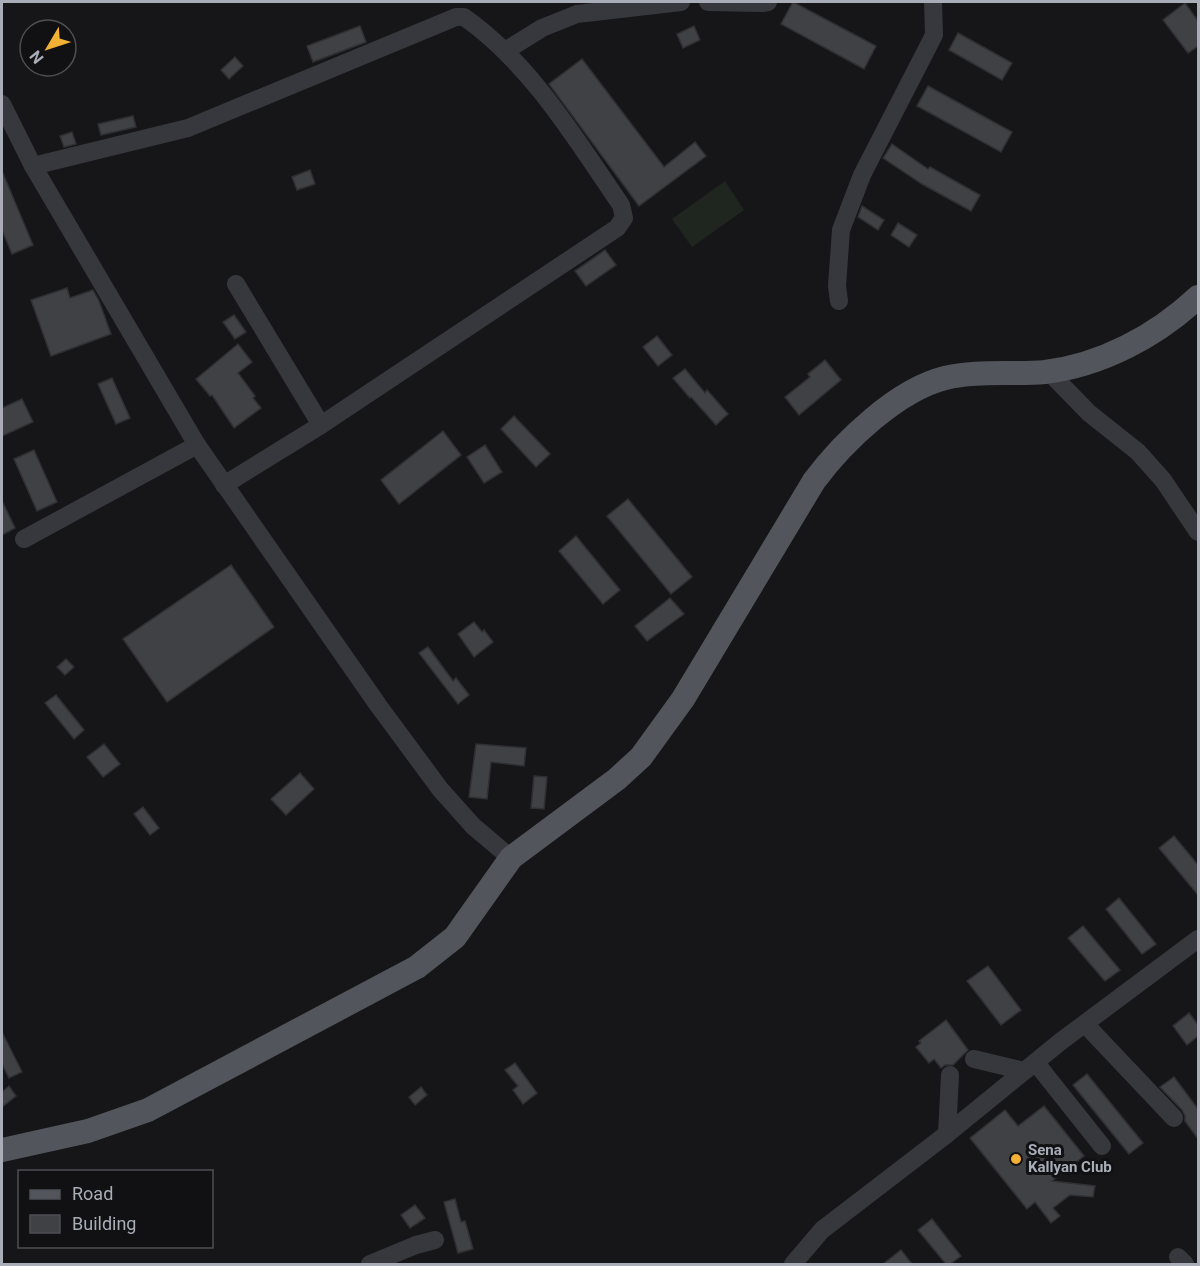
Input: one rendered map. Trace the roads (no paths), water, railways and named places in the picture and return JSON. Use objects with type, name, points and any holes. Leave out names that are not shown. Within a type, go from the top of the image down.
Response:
[{"type":"main road","points":[[2,1150],[88,1131],[148,1110],[417,967],[455,937],[511,858],[617,779],[641,757],[683,699],[814,481],[829,460],[864,427],[910,393],[944,378],[1048,371],[1089,364],[1131,345],[1175,318],[1198,297]]},
{"type":"street","points":[[505,51],[542,28],[577,14],[681,2]]},
{"type":"street","points":[[708,2],[768,2]]},
{"type":"street","points":[[839,301],[837,286],[841,230],[862,176],[934,35],[933,2]]},
{"type":"street","points":[[33,166],[188,128],[456,17],[464,17],[505,51],[530,78],[621,205],[624,218],[617,228],[321,425],[224,485]]},
{"type":"street","points":[[2,104],[33,166],[197,445],[224,485],[378,705],[440,789],[473,826],[511,858]]},
{"type":"street","points":[[236,284],[321,425]]},
{"type":"street","points":[[1048,371],[1089,412],[1138,452],[1163,480],[1198,532]]},
{"type":"street","points":[[24,539],[197,445]]},
{"type":"street","points":[[797,1263],[822,1230],[1085,1024],[1198,939]]},
{"type":"street","points":[[1085,1024],[1174,1118]]},
{"type":"street","points":[[975,1059],[1030,1067],[1102,1146]]},
{"type":"street","points":[[947,1134],[950,1075]]},
{"type":"street","points":[[370,1264],[416,1245],[435,1240]]},
{"type":"place","name":"Sena Kallyan Club","points":[[1016,1159]]}]
